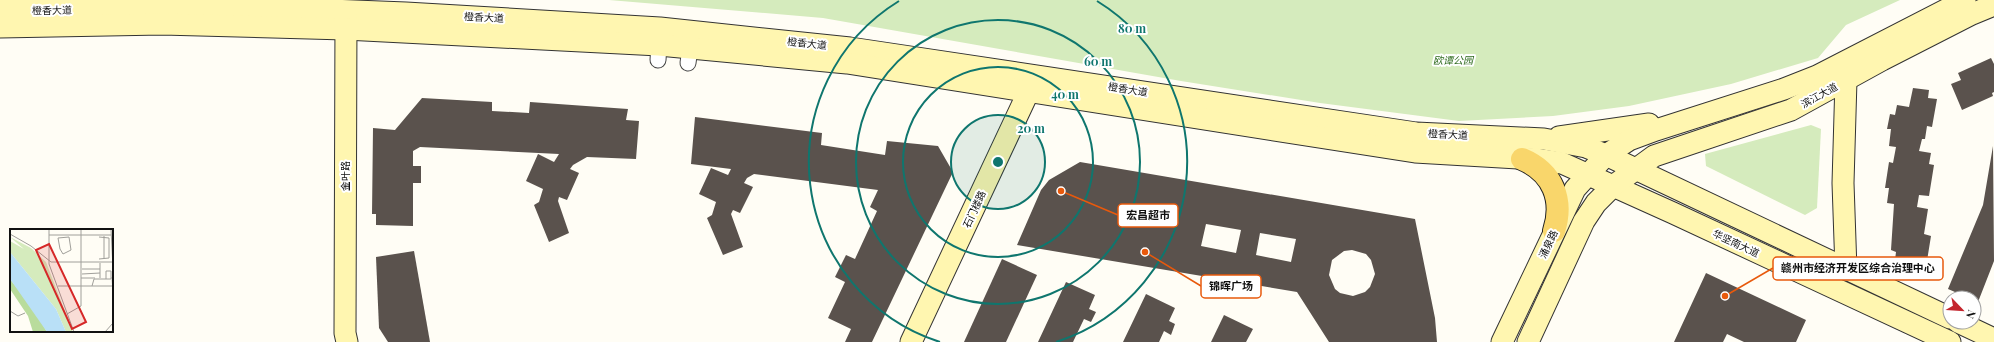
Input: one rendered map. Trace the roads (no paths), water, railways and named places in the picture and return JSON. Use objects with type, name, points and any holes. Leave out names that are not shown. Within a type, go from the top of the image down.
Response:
[{"type":"main road","name":"滨江大道","points":[[1606,155],[1629,140],[1784,89],[1817,76],[1965,0]]},
{"type":"main road","name":"滨江大道","points":[[1637,169],[1654,156],[1791,110],[1972,14],[1994,5]]},
{"type":"main road","name":"橙香大道","points":[[0,10],[165,8],[345,20],[689,56],[846,63],[1033,84],[1416,133],[1544,139],[1586,147],[1606,155]]},
{"type":"main road","name":"橙香大道","points":[[0,27],[345,20],[660,28],[850,48],[1033,84],[1415,152],[1522,159],[1562,164],[1588,174]]},
{"type":"main road","name":"金叶路","points":[[345,20],[345,333],[347,342]]},
{"type":"main road","points":[[1846,80],[1843,183],[1846,270]]},
{"type":"main road","name":"石门楼路","points":[[911,342],[1033,84]]},
{"type":"main road","points":[[1544,139],[1629,127],[1724,108]]},
{"type":"main road","points":[[1606,155],[1942,314]]},
{"type":"main road","name":"涌泉路","points":[[1502,342],[1575,189],[1606,155]]},
{"type":"main road","points":[[1522,159],[1539,168],[1551,183],[1555,192],[1558,212],[1554,231]]},
{"type":"main road","points":[[1528,342],[1584,221],[1596,203],[1613,186],[1637,169]]},
{"type":"main road","name":"华坚南大道","points":[[1588,174],[1950,342]]},
{"type":"main road","points":[[1975,330],[1994,339]]},
{"type":"place","name":"宏昌超市","points":[[1061,191]]},
{"type":"place","name":"锦晖广场","points":[[1145,252]]},
{"type":"place","name":"赣州市经济开发区综合治理中心","points":[[1725,296]]},
{"type":"park label","name":"欧谭公园","points":[[1453,60]]}]
